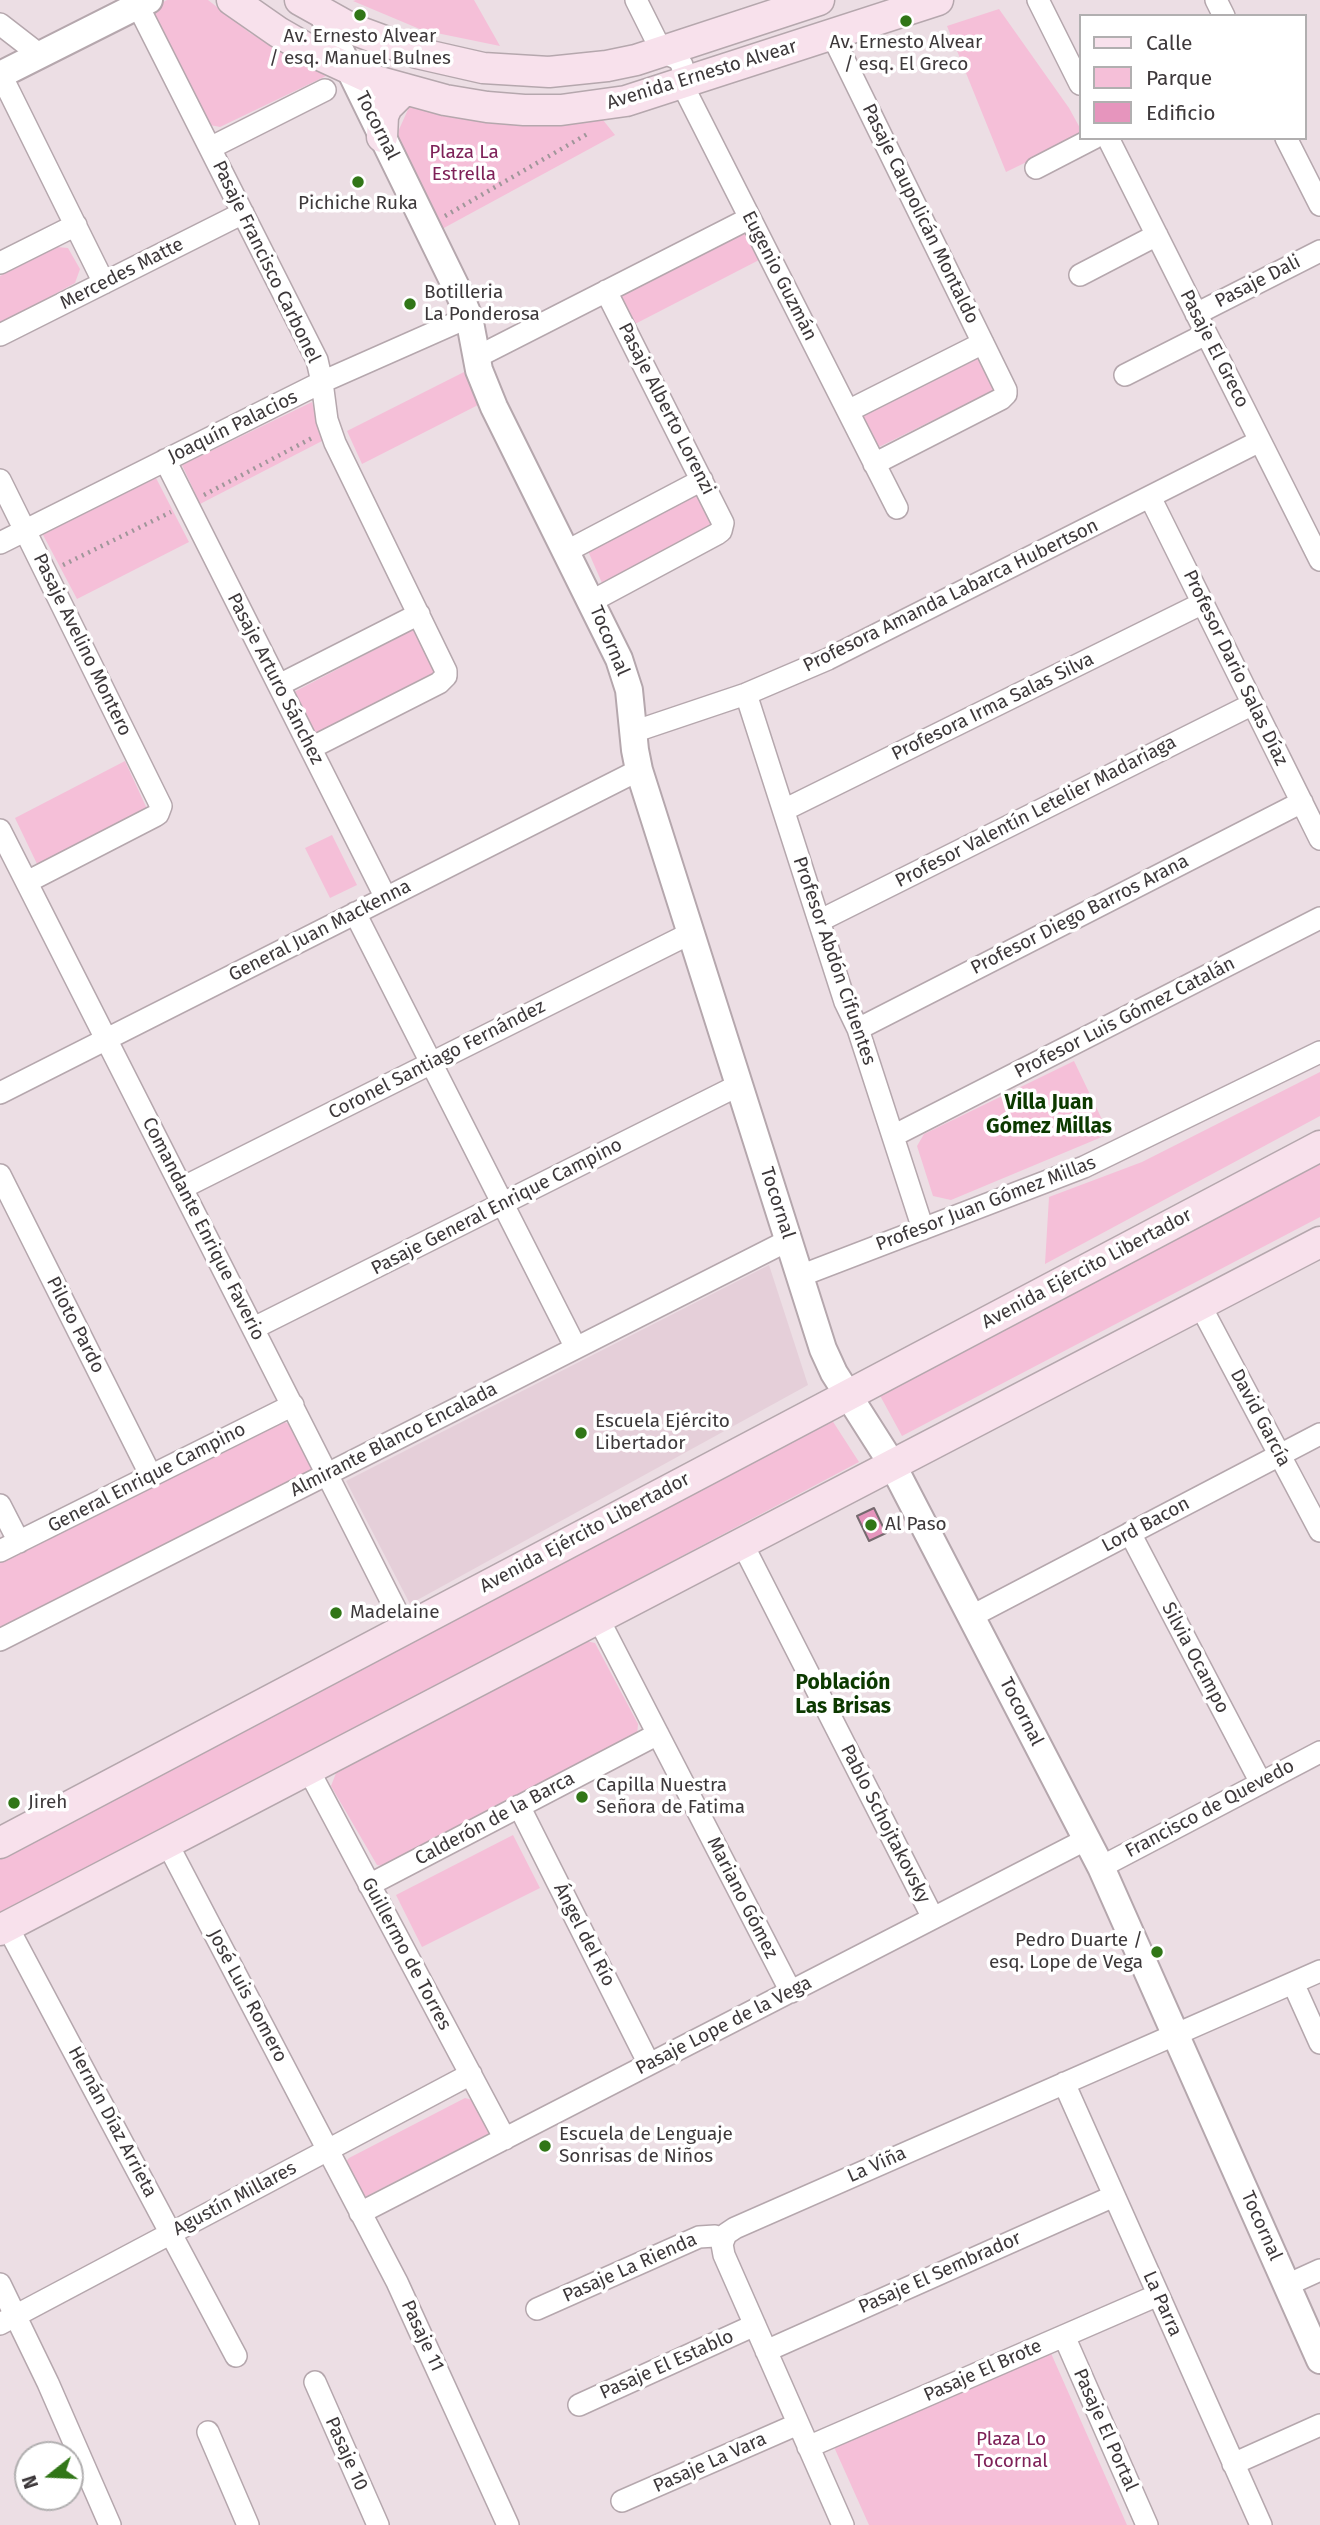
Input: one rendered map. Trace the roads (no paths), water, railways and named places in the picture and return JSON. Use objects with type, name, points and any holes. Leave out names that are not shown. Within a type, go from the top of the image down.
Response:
[{"type":"main road","name":"Avenida Ernesto Alvear","points":[[232,0],[278,32],[349,70],[404,90],[487,107],[561,110],[626,101],[938,0]]},
{"type":"main road","name":"Avenida Ernesto Alvear","points":[[311,7],[352,29],[416,53],[482,68],[527,72],[607,66],[662,52],[812,1]]},
{"type":"main road","points":[[382,137],[383,116],[387,107],[404,90]]},
{"type":"main road","name":"Avenida Ejército Libertador","points":[[0,1843],[1320,1146]]},
{"type":"main road","points":[[3,1928],[1320,1242]]},
{"type":"street","points":[[636,0],[662,52]]},
{"type":"street","points":[[1038,0],[1078,80]]},
{"type":"street","points":[[104,283],[1,75],[144,3]]},
{"type":"street","name":"Pasaje Francisco Carbonel","points":[[144,3],[210,148],[313,352],[322,382],[329,429],[445,665],[446,676],[439,683],[310,748]]},
{"type":"street","name":"Tocornal","points":[[311,7],[349,70],[458,291],[468,317],[475,358],[494,407],[592,601],[625,674],[639,769],[800,1276],[834,1373],[891,1464],[1101,1867],[1320,2360]]},
{"type":"street","points":[[0,24],[40,55]]},
{"type":"street","name":"Pasaje Caupolicán Montaldo","points":[[832,35],[1005,386],[1006,394],[874,464]]},
{"type":"street","name":"Eugenio Guzmán","points":[[662,52],[678,59],[682,65],[682,84],[897,508]]},
{"type":"street","points":[[210,148],[325,90]]},
{"type":"street","points":[[1036,169],[1090,140]]},
{"type":"street","name":"Pasaje El Greco","points":[[1109,140],[1320,560]]},
{"type":"street","points":[[1287,140],[1320,205]]},
{"type":"street","name":"Mercedes Matte","points":[[0,335],[243,214]]},
{"type":"street","points":[[475,358],[750,218]]},
{"type":"street","points":[[0,263],[76,225]]},
{"type":"street","points":[[1080,275],[1157,235]]},
{"type":"street","name":"Pasaje Dali","points":[[1196,314],[1320,251]]},
{"type":"street","name":"Pasaje Alberto Lorenzi","points":[[592,601],[717,534],[723,527],[722,518],[606,291]]},
{"type":"street","name":"Joaquín Palacios","points":[[0,543],[322,382],[468,317]]},
{"type":"street","points":[[1125,375],[1206,334]]},
{"type":"street","points":[[848,411],[983,343]]},
{"type":"street","name":"Profesora Amanda Labarca Hubertson","points":[[633,732],[746,694],[860,643],[1260,441]]},
{"type":"street","name":"Pasaje Arturo Sánchez","points":[[165,460],[386,898]]},
{"type":"street","name":"Pasaje Avelino Montero","points":[[0,480],[160,802],[160,810],[155,816],[27,882]]},
{"type":"street","points":[[567,551],[702,480]]},
{"type":"street","name":"Profesor Dario Salas Díaz","points":[[1150,497],[1320,839]]},
{"type":"street","name":"Profesora Irma Salas Silva","points":[[784,810],[1203,603]]},
{"type":"street","points":[[279,685],[419,614]]},
{"type":"street","name":"Profesor Abdón Cifuentes","points":[[746,694],[845,1002],[858,1029],[923,1228]]},
{"type":"street","name":"Profesor Valentín Letelier Madariaga","points":[[819,921],[1253,704]]},
{"type":"street","name":"General Juan Mackenna","points":[[0,1093],[639,769]]},
{"type":"street","name":"Profesor Diego Barros Arana","points":[[858,1029],[1302,802]]},
{"type":"street","name":"Comandante Enrique Faverio","points":[[0,830],[405,1628]]},
{"type":"street","points":[[355,913],[576,1348]]},
{"type":"street","name":"Profesor Luis Gómez Catalán","points":[[893,1136],[1320,918]]},
{"type":"street","name":"Coronel Santiago Fernández","points":[[183,1188],[691,933]]},
{"type":"street","name":"Profesor Juan Gómez Millas","points":[[800,1276],[1084,1167],[1320,1052]]},
{"type":"street","name":"Pasaje General Enrique Campino","points":[[254,1328],[739,1085]]},
{"type":"street","name":"Piloto Pardo","points":[[0,1175],[151,1476]]},
{"type":"street","name":"Almirante Blanco Encalada","points":[[0,1640],[789,1240]]},
{"type":"street","name":"David García","points":[[1200,1305],[1320,1531]]},
{"type":"street","name":"General Enrique Campino","points":[[9,1547],[293,1405]]},
{"type":"street","name":"Lord Bacon","points":[[972,1616],[1320,1434]]},
{"type":"street","points":[[0,1504],[9,1547]]},
{"type":"street","name":"Silvia Ocampo","points":[[1130,1533],[1261,1783]]},
{"type":"street","name":"Pablo Schojtakovsky","points":[[742,1543],[933,1918]]},
{"type":"street","name":"Mariano Gómez","points":[[597,1618],[790,1992]]},
{"type":"street","name":"Calderón de la Barca","points":[[369,1885],[658,1734]]},
{"type":"street","name":"Francisco de Quevedo","points":[[1101,1867],[1320,1752]]},
{"type":"street","name":"Guillermo de Torres","points":[[307,1769],[505,2139]]},
{"type":"street","name":"Ángel del Río","points":[[519,1807],[649,2064]]},
{"type":"street","name":"Pasaje Lope de la Vega","points":[[360,2213],[1087,1839]]},
{"type":"street","name":"José Luis Romero","points":[[167,1843],[327,2150]]},
{"type":"street","name":"Hernán Díaz Arrieta","points":[[3,1928],[236,2356]]},
{"type":"street","name":"La Viña","points":[[723,2239],[730,2230],[1320,1971]]},
{"type":"street","points":[[1293,1983],[1320,2043]]},
{"type":"street","name":"Agustín Millares","points":[[8,2320],[471,2074]]},
{"type":"street","name":"La Parra","points":[[1064,2083],[1261,2525]]},
{"type":"street","name":"Pasaje 11","points":[[327,2150],[397,2282],[508,2525]]},
{"type":"street","name":"Pasaje El Sembrador","points":[[766,2351],[1114,2196]]},
{"type":"street","name":"Pasaje La Rienda","points":[[537,2309],[699,2237],[707,2235],[723,2239]]},
{"type":"street","points":[[723,2239],[724,2255],[808,2447],[838,2524]]},
{"type":"street","points":[[1287,2285],[1320,2270]]},
{"type":"street","points":[[0,2284],[8,2320],[110,2525]]},
{"type":"street","name":"Pasaje El Brote","points":[[808,2447],[1158,2295]]},
{"type":"street","name":"Pasaje El Establo","points":[[579,2405],[755,2325]]},
{"type":"street","name":"Pasaje El Portal","points":[[1064,2336],[1147,2525]]},
{"type":"street","name":"Pasaje 10","points":[[315,2382],[378,2525]]},
{"type":"street","name":"Pasaje La Vara","points":[[621,2501],[798,2424]]},
{"type":"street","points":[[1233,2463],[1320,2425]]},
{"type":"street","points":[[208,2432],[248,2525]]},
{"type":"place","name":"Av. Ernesto Alvear / esq. Manuel Bulnes","points":[[360,15]]},
{"type":"place","name":"Av. Ernesto Alvear / esq. El Greco","points":[[906,21]]},
{"type":"place","name":"Pichiche Ruka","points":[[358,182]]},
{"type":"place","name":"Botilleria La Ponderosa","points":[[410,304]]},
{"type":"place","name":"Escuela Ejército Libertador","points":[[581,1433]]},
{"type":"place","name":"Al Paso","points":[[871,1525]]},
{"type":"place","name":"Madelaine","points":[[336,1613]]},
{"type":"place","name":"Capilla Nuestra Señora de Fatima","points":[[582,1797]]},
{"type":"place","name":"Jireh","points":[[14,1803]]},
{"type":"place","name":"Pedro Duarte / esq. Lope de Vega","points":[[1157,1952]]},
{"type":"place","name":"Escuela de Lenguaje Sonrisas de Niños","points":[[545,2146]]},
{"type":"district","name":"Villa Juan Gómez Millas","points":[[1049,1115]]},
{"type":"district","name":"Población Las Brisas","points":[[843,1695]]},
{"type":"park label","name":"Plaza La Estrella","points":[[464,164]]},
{"type":"park label","name":"Plaza Lo Tocornal","points":[[1011,2451]]}]
